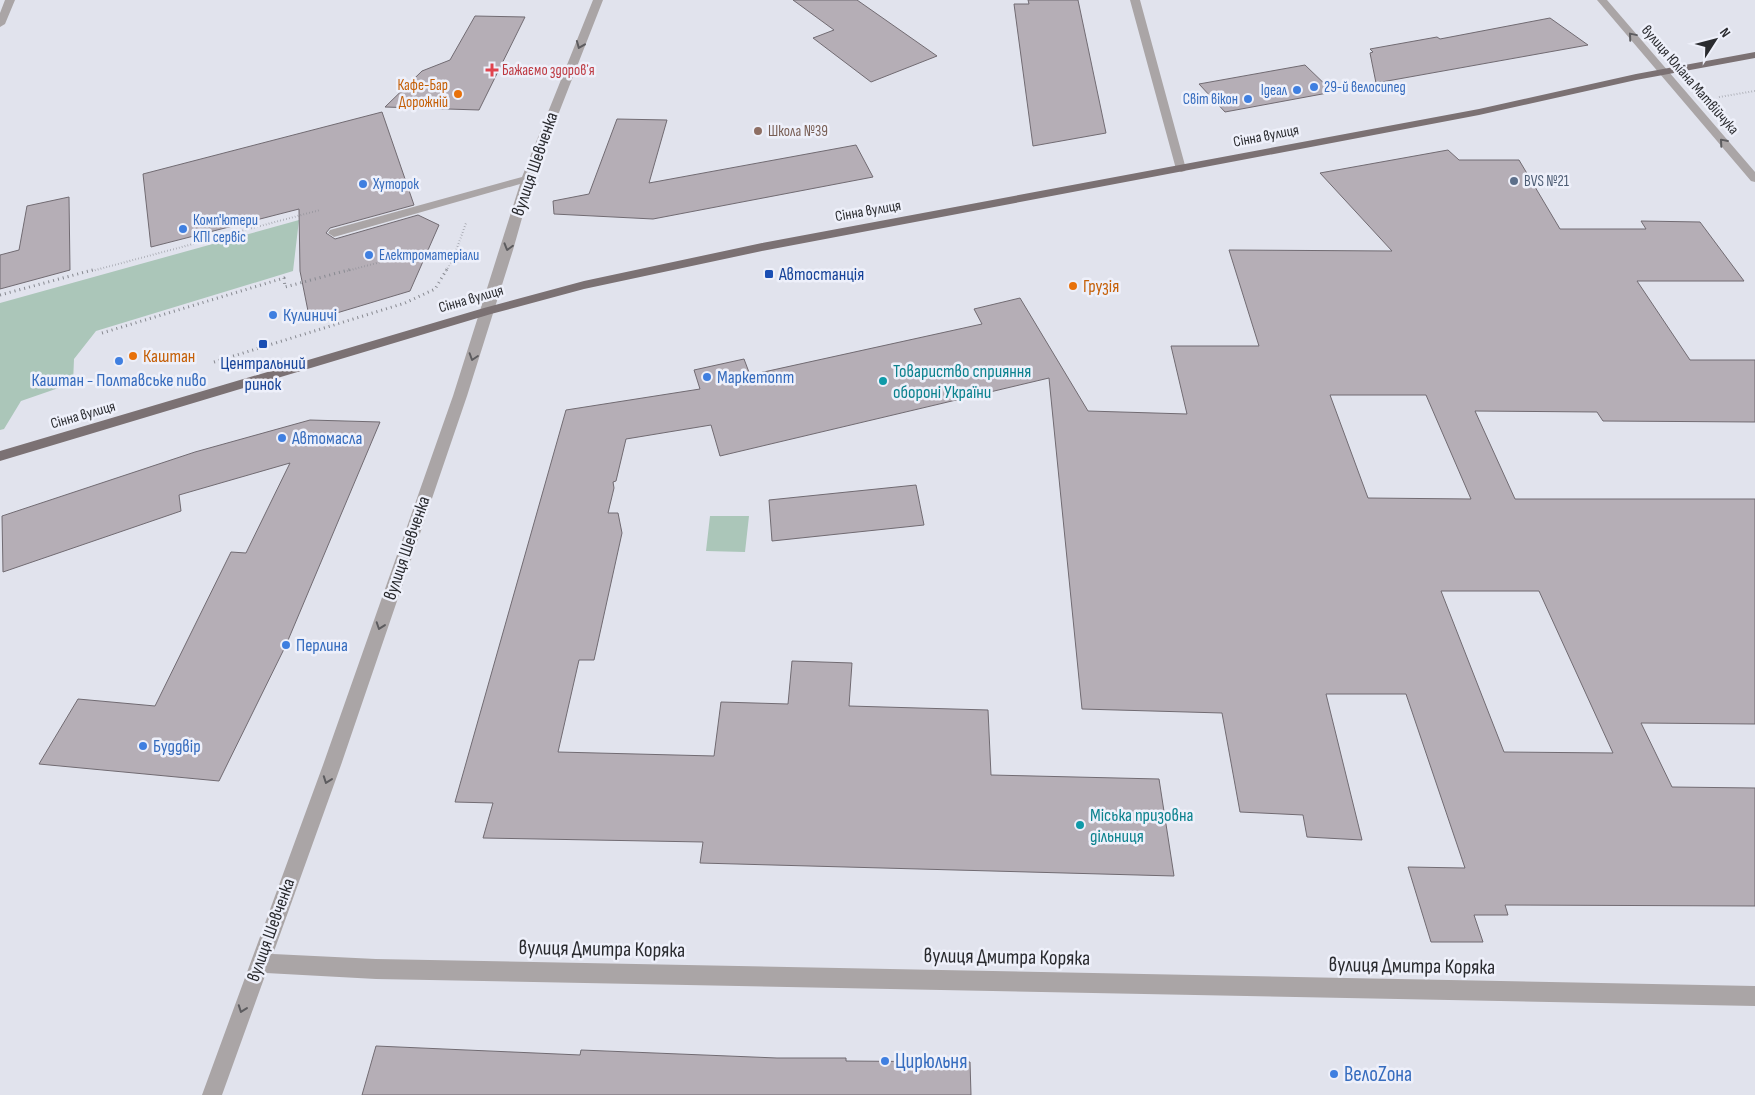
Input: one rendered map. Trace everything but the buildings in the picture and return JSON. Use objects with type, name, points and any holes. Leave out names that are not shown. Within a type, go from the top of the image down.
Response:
[{"type":"main road","name":"Сінна вулиця","points":[[0,456],[488,311],[584,285],[762,247],[1479,112],[1663,72],[1755,55]]},
{"type":"street","points":[[0,24],[10,0]]},
{"type":"street","name":"вулиця Шевченка","points":[[212,1095],[332,766],[488,311],[527,179],[598,0]]},
{"type":"street","points":[[1134,0],[1181,169]]},
{"type":"street","name":"вулиця Юліана Матвійчука","points":[[1602,0],[1755,178]]},
{"type":"street","points":[[334,233],[527,179]]},
{"type":"street","name":"вулиця Дмитра Коряка","points":[[259,964],[376,969],[1755,996]]},
{"type":"path","points":[[1714,98],[1755,91]]},
{"type":"path","points":[[209,363],[405,303],[435,289],[453,259],[476,193]]},
{"type":"path","points":[[0,296],[323,209]]},
{"type":"path","points":[[102,333],[284,278],[285,288],[399,257],[453,259]]},
{"type":"green space","points":[[299,220],[293,271],[96,331],[74,359],[73,383],[21,401],[4,429],[0,430],[0,303]]},
{"type":"green space","points":[[710,516],[749,516],[745,552],[706,551]]},
{"type":"place","name":"Бажаємо здоровʼя","points":[[492,70]]},
{"type":"place","name":"29-й велосипед","points":[[1314,87]]},
{"type":"place","name":"Ідеал","points":[[1297,90]]},
{"type":"place","name":"Кафе-Бар Дорожній","points":[[458,94]]},
{"type":"place","name":"Світ вікон","points":[[1248,99]]},
{"type":"place","name":"Школа №39","points":[[758,131]]},
{"type":"place","name":"BVS №21","points":[[1514,181]]},
{"type":"place","name":"Хуторок","points":[[363,184]]},
{"type":"place","name":"Комп'ютери КПІ сервіс","points":[[183,229]]},
{"type":"place","name":"Електроматеріали","points":[[369,255]]},
{"type":"place","name":"Автостанція","points":[[769,274]]},
{"type":"place","name":"Грузiя","points":[[1073,286]]},
{"type":"place","name":"Кулиничі","points":[[273,315]]},
{"type":"place","name":"Центральний ринок","points":[[263,344]]},
{"type":"place","name":"Каштан","points":[[133,356]]},
{"type":"place","name":"Каштан - Полтавське пиво","points":[[119,361]]},
{"type":"place","name":"Маркетопт","points":[[707,377]]},
{"type":"place","name":"Товариство сприяння обороні України","points":[[883,381]]},
{"type":"place","name":"Автомасла","points":[[282,438]]},
{"type":"place","name":"Перлина","points":[[286,645]]},
{"type":"place","name":"Буддвір","points":[[143,746]]},
{"type":"place","name":"Міська призовна дільниця","points":[[1080,825]]},
{"type":"place","name":"Цирюльня","points":[[885,1061]]},
{"type":"place","name":"ВелоZона","points":[[1334,1074]]}]
